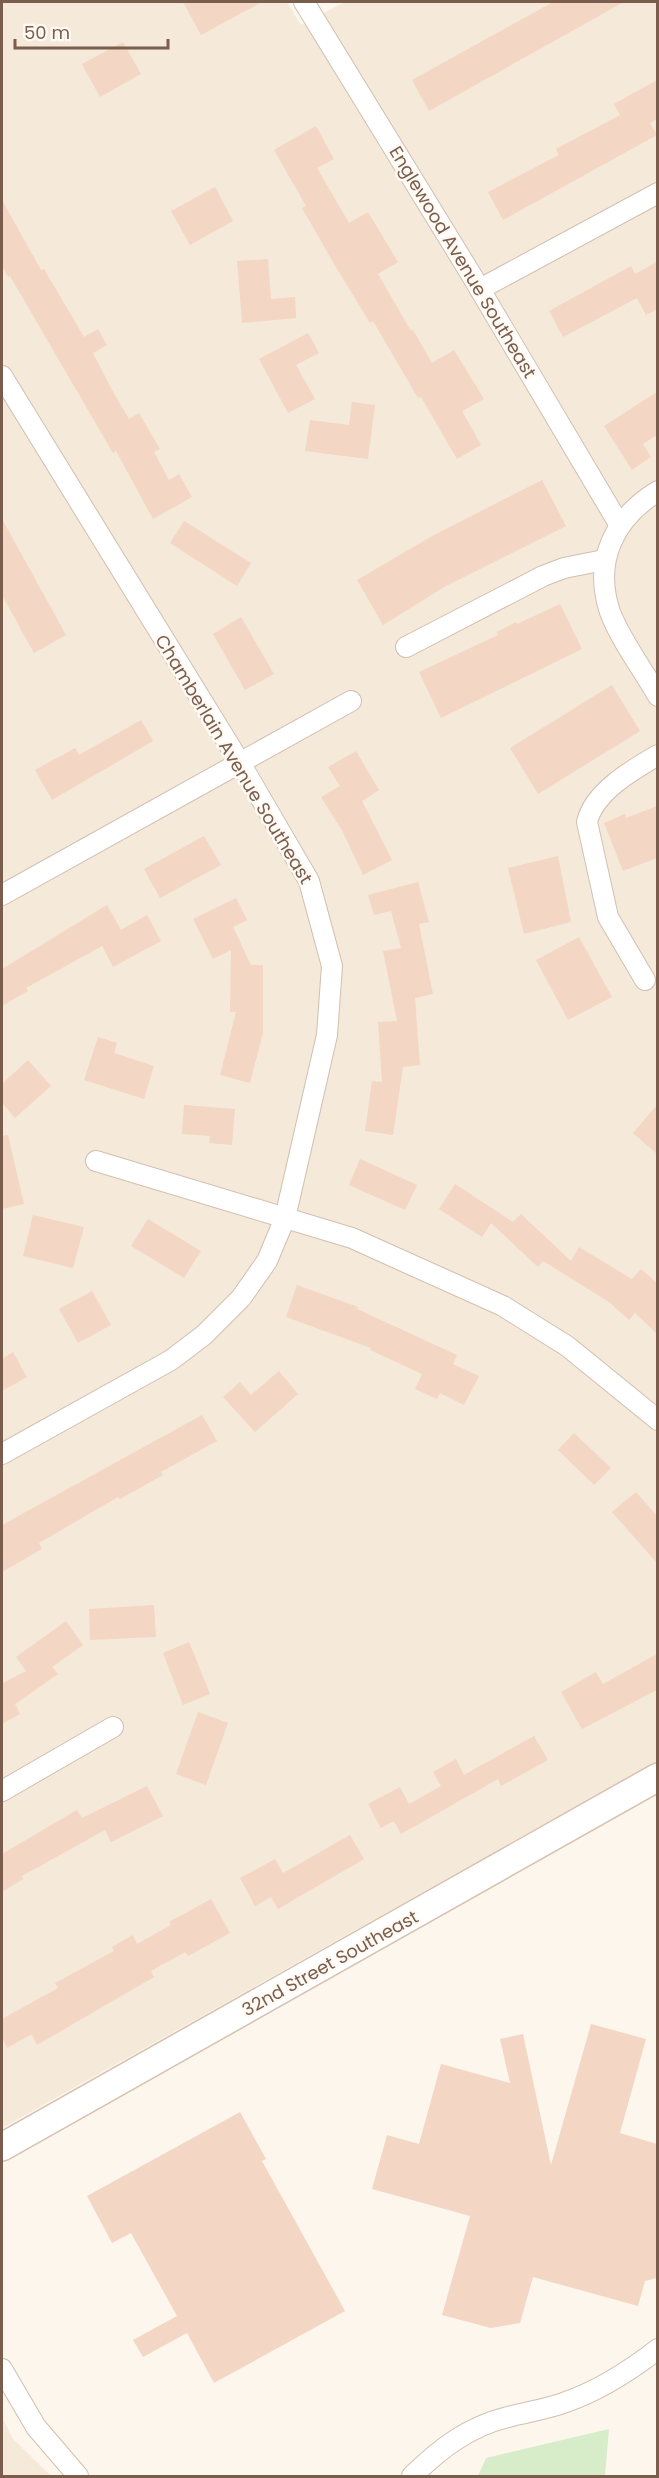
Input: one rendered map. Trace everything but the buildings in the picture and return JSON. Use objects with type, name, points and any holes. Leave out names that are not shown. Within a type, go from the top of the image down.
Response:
[{"type":"street","name":"Englewood Avenue Southeast","points":[[312,4],[619,524]]},
{"type":"street","points":[[480,289],[657,193]]},
{"type":"street","name":"Chamberlain Avenue Southeast","points":[[2,376],[239,761],[309,881],[332,966],[327,1035],[285,1218],[267,1262],[241,1298],[204,1335],[171,1360],[2,1454]]},
{"type":"street","points":[[657,491],[619,524],[604,560],[610,612],[657,696]]},
{"type":"street","points":[[406,647],[543,576],[564,568],[604,560]]},
{"type":"street","points":[[2,895],[239,761],[351,701]]},
{"type":"street","points":[[645,980],[608,917],[587,822],[590,808],[611,788],[657,755]]},
{"type":"street","points":[[96,1161],[352,1238],[503,1306],[567,1346],[657,1420]]},
{"type":"street","points":[[2,1791],[113,1727]]},
{"type":"street","name":"32nd Street Southeast","points":[[2,2147],[657,1777]]},
{"type":"street","points":[[412,2476],[441,2448],[467,2432],[505,2418],[566,2402],[604,2384],[657,2349]]},
{"type":"street","points":[[2,2369],[36,2427],[78,2476]]},
{"type":"shaded area","points":[[2,2],[287,2],[301,25],[345,2],[657,2],[657,1761],[2,2128]]},
{"type":"shaded area","points":[[2,2417],[13,2439],[51,2476],[2,2476]]},
{"type":"green space","points":[[609,2429],[605,2476],[478,2476],[486,2458]]}]
